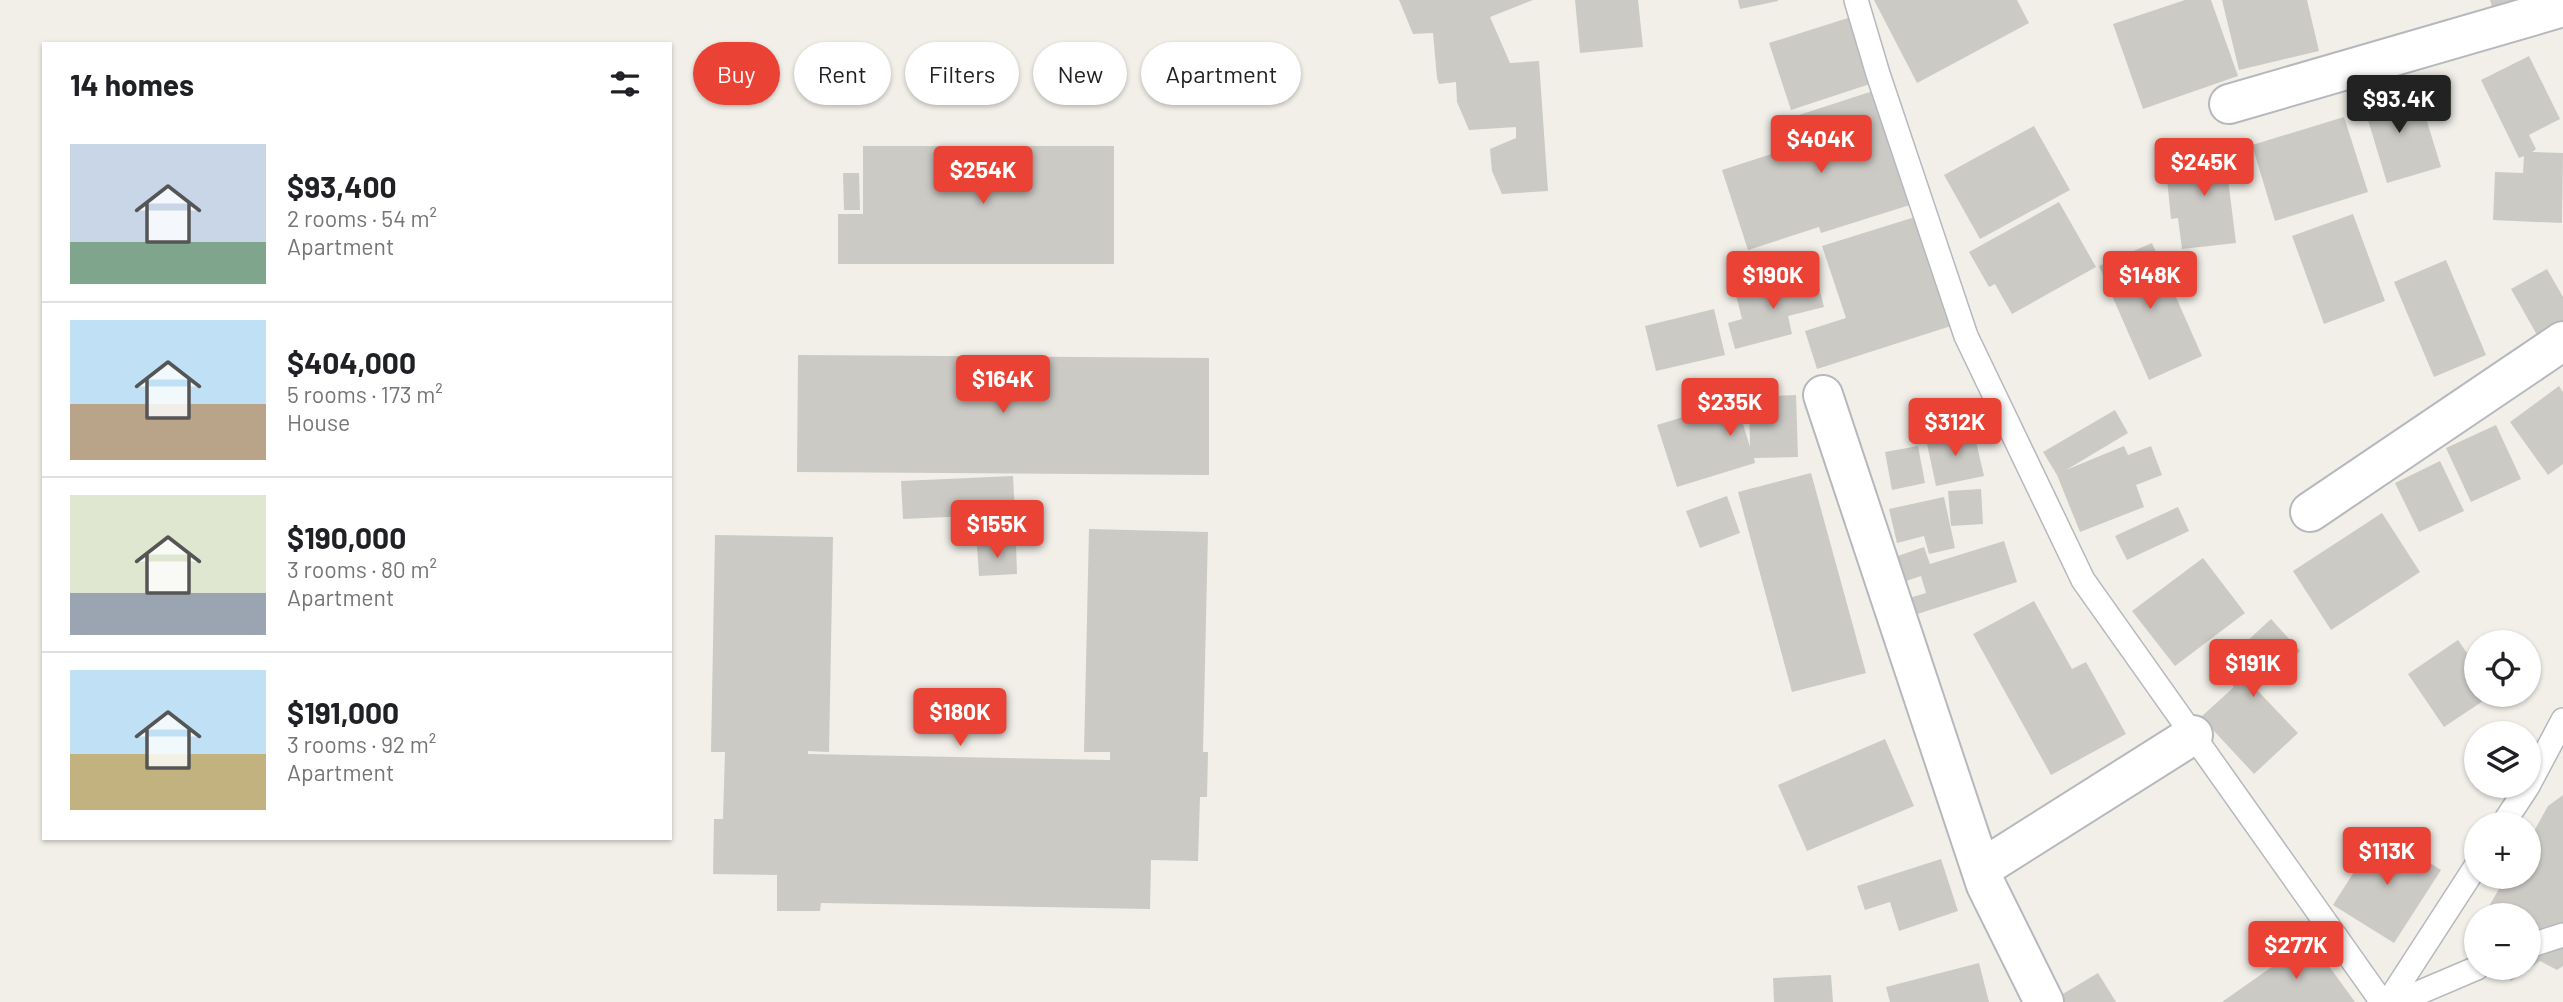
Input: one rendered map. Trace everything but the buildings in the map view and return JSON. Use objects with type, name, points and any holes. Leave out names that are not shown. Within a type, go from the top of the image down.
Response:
[{"type":"street","points":[[2228,104],[2563,6]]},
{"type":"street","points":[[2309,512],[2563,341]]},
{"type":"street","points":[[1823,395],[1980,869],[2044,1002]]},
{"type":"street","points":[[1980,869],[2193,735]]},
{"type":"lane","points":[[1856,0],[1878,74],[1966,336],[2083,580],[2382,1002]]},
{"type":"lane","points":[[2541,761],[2563,720]]},
{"type":"lane","points":[[2388,1002],[2464,885]]},
{"type":"lane","points":[[2541,942],[2563,934]]},
{"type":"lane","points":[[2397,1002],[2464,974]]}]
